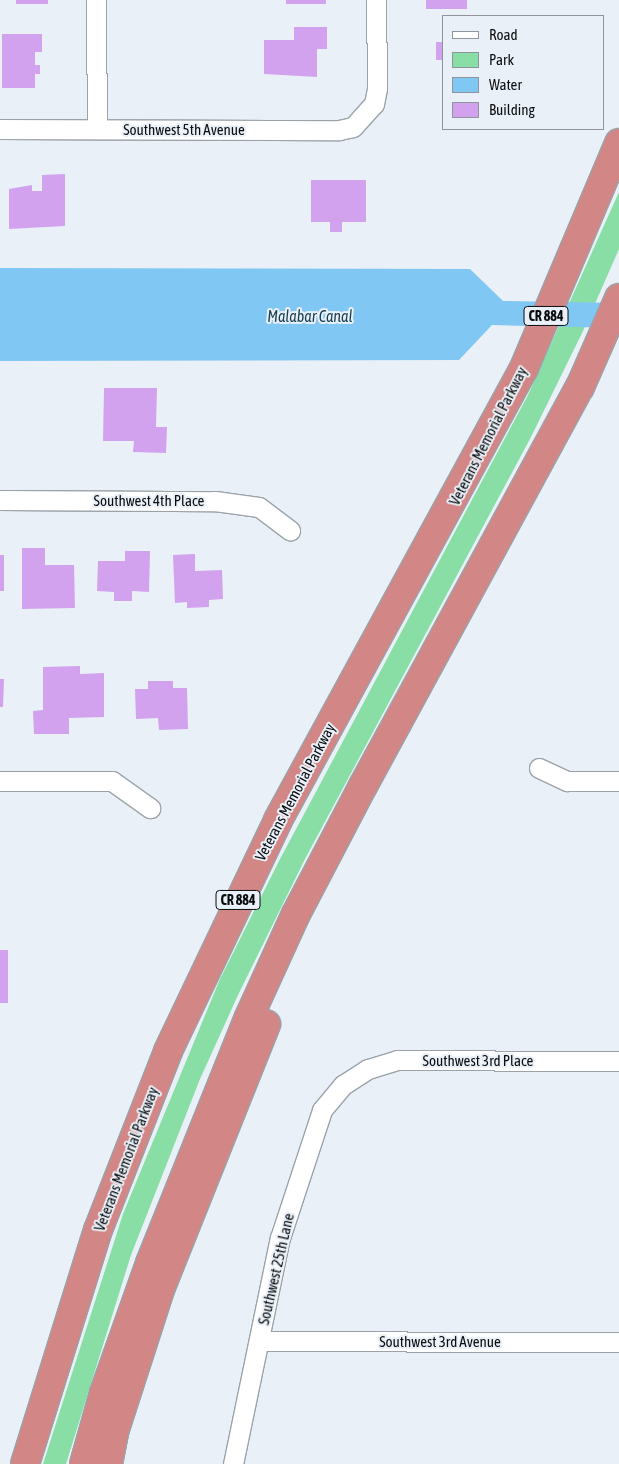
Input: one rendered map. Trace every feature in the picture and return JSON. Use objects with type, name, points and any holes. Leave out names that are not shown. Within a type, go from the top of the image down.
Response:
[{"type":"highway","name":"Veterans Memorial Parkway","points":[[26,1464],[98,1230],[168,1051],[278,820],[524,368],[619,143]]},
{"type":"highway","points":[[84,1464],[115,1363],[207,1114],[296,914],[580,387],[619,298]]},
{"type":"highway","points":[[108,1464],[115,1429],[162,1287],[268,1020],[296,914]]},
{"type":"street","points":[[96,0],[97,129]]},
{"type":"street","name":"Southwest 5th Avenue","points":[[0,129],[339,130],[365,118],[374,104],[377,89],[376,0]]},
{"type":"street","name":"Southwest 4th Place","points":[[0,500],[215,501],[259,507],[290,530]]},
{"type":"street","points":[[539,768],[567,781],[619,781]]},
{"type":"street","points":[[0,781],[112,781],[150,808]]},
{"type":"street","name":"Southwest 3rd Place","points":[[343,1085],[368,1069],[397,1060],[619,1061]]},
{"type":"street","name":"Southwest 25th Lane","points":[[233,1464],[280,1238],[310,1140],[322,1110],[343,1085]]},
{"type":"street","name":"Southwest 3rd Avenue","points":[[260,1341],[619,1342]]},
{"type":"green space","points":[[619,192],[619,249],[583,331],[531,437],[305,859],[238,995],[200,1079],[131,1255],[66,1464],[43,1464],[123,1214],[220,979],[279,861],[528,395]]},
{"type":"water","name":"Malabar Canal","points":[[0,268],[470,269],[503,301],[619,303],[619,328],[492,325],[459,360],[0,361]]},
{"type":"building","points":[[16,0],[48,0],[48,4],[16,4]]},
{"type":"building","points":[[286,0],[326,0],[326,4],[286,4]]},
{"type":"building","points":[[426,0],[467,0],[467,9],[426,9]]},
{"type":"building","points":[[294,27],[327,27],[327,49],[317,49],[317,77],[264,74],[264,40],[294,40]]},
{"type":"building","points":[[2,34],[42,34],[42,52],[35,52],[35,65],[40,65],[40,74],[35,74],[35,88],[2,88]]},
{"type":"building","points":[[436,42],[442,42],[442,60],[436,60]]},
{"type":"building","points":[[65,174],[65,226],[9,229],[9,189],[32,185],[32,191],[42,191],[42,175]]},
{"type":"building","points":[[311,180],[366,180],[366,222],[342,222],[342,232],[330,232],[330,222],[311,222]]},
{"type":"building","points":[[104,388],[157,388],[156,427],[167,427],[166,453],[133,452],[134,441],[103,441]]},
{"type":"building","points":[[22,548],[45,548],[45,565],[74,565],[75,608],[22,609]]},
{"type":"building","points":[[125,551],[150,551],[149,592],[132,591],[132,601],[114,601],[114,592],[97,591],[98,561],[125,561]]},
{"type":"building","points":[[195,554],[195,571],[222,570],[223,599],[209,600],[209,607],[187,608],[187,602],[175,603],[173,555]]},
{"type":"building","points":[[0,555],[4,555],[4,591],[0,591]]},
{"type":"building","points":[[80,666],[80,674],[104,673],[104,717],[69,718],[69,734],[34,734],[33,711],[43,710],[43,667]]},
{"type":"building","points":[[0,679],[4,679],[3,707],[0,707]]},
{"type":"building","points":[[148,681],[173,681],[173,688],[187,688],[188,729],[159,730],[158,718],[136,719],[135,689],[148,689]]},
{"type":"building","points":[[0,950],[8,950],[8,1003],[0,1003]]}]
